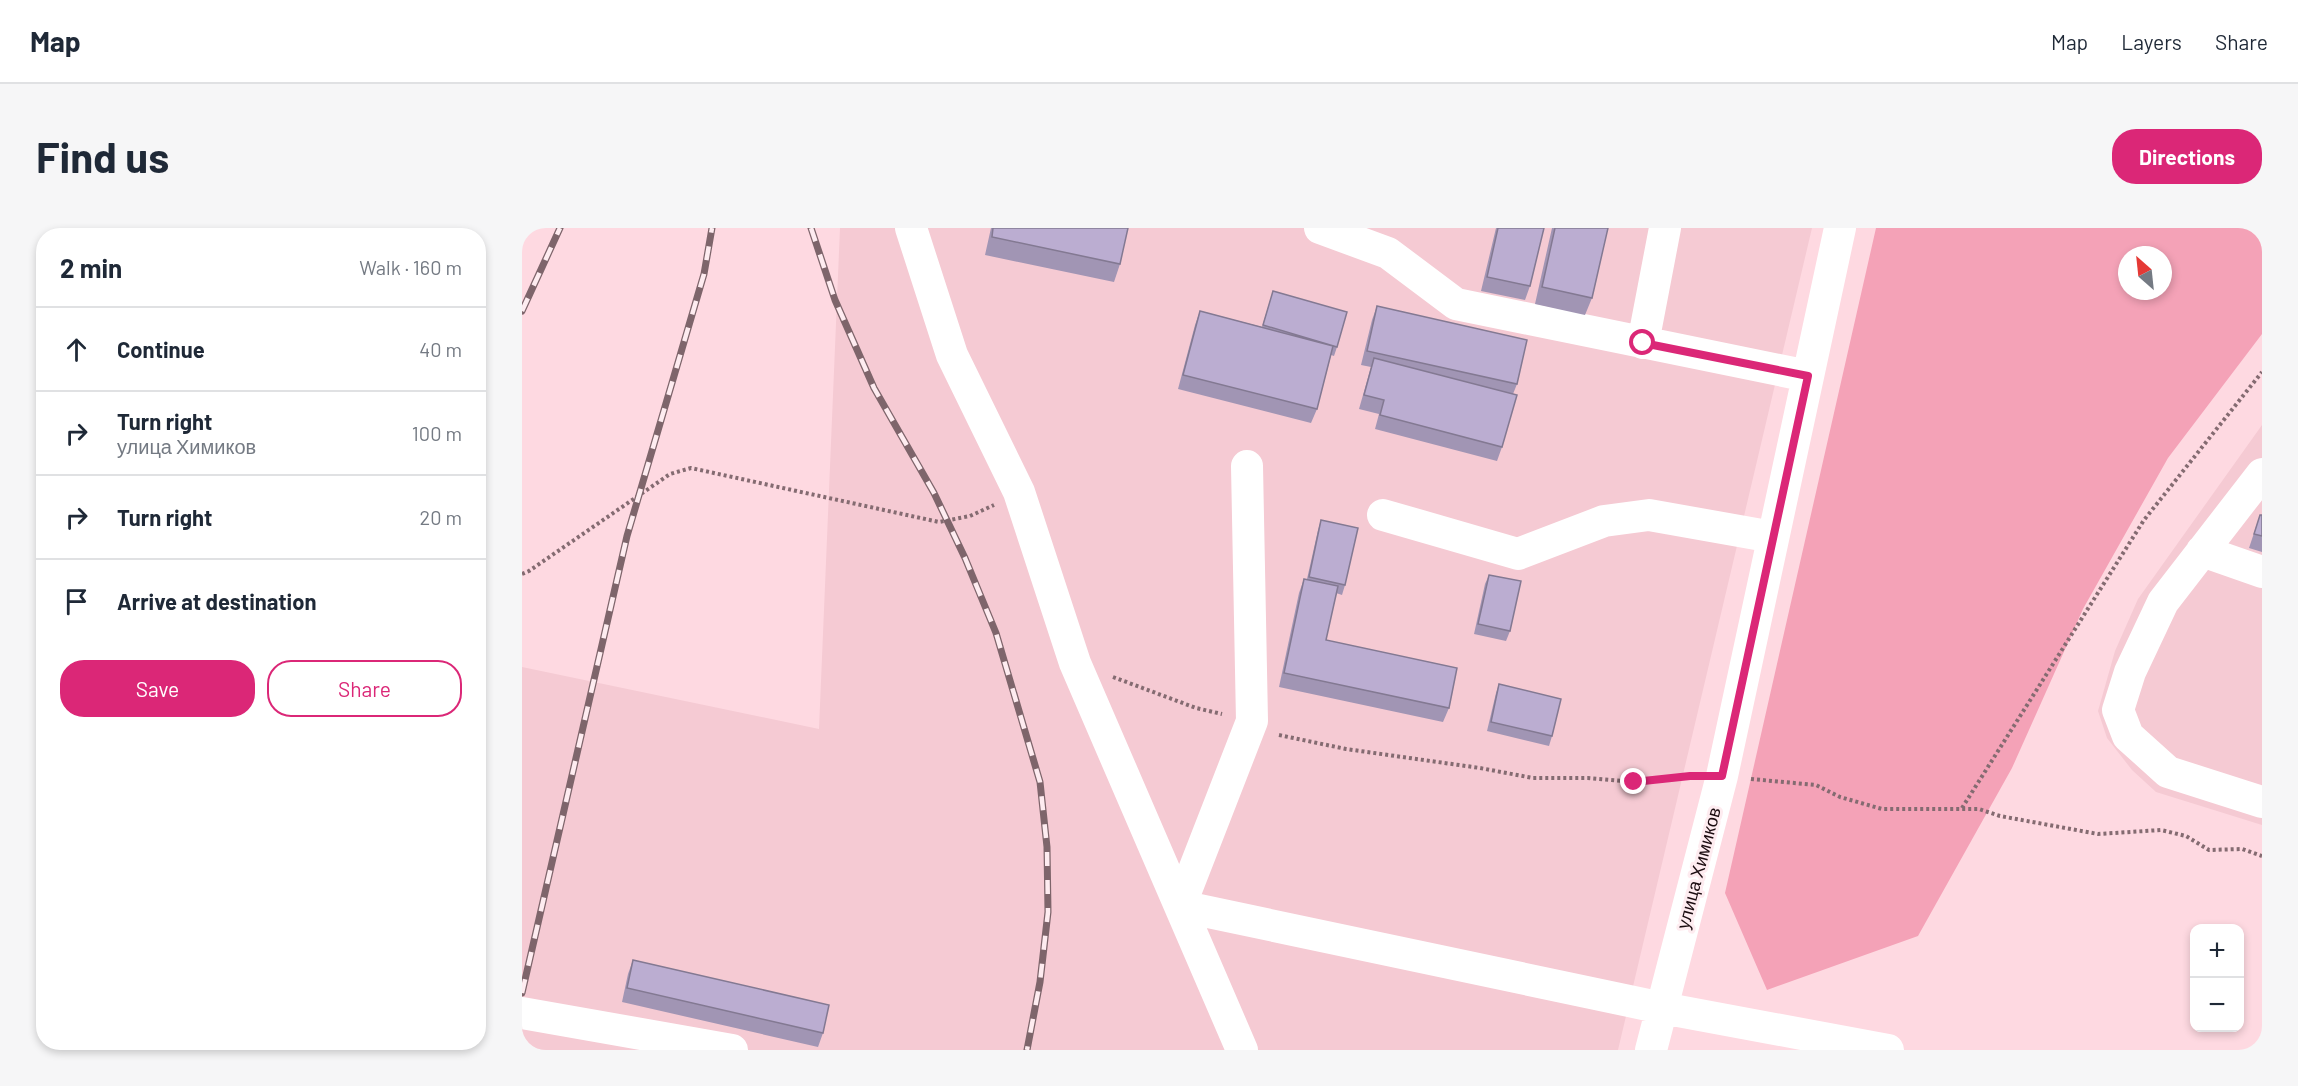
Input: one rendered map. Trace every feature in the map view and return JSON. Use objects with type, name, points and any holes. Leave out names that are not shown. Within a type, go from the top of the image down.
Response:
[{"type":"street","points":[[911,228],[952,355],[1019,492],[1075,663],[1242,1050]]},
{"type":"street","points":[[1320,228],[1388,253],[1456,304],[1808,376]]},
{"type":"street","points":[[1643,343],[1665,228]]},
{"type":"street","name":"улица Химиков","points":[[1651,1050],[1722,776],[1840,228]]},
{"type":"street","points":[[1180,906],[1252,721],[1247,466]]},
{"type":"street","points":[[2262,474],[2163,602],[2130,672],[2118,711],[2128,736],[2168,772],[2262,802]]},
{"type":"street","points":[[1383,515],[1518,554],[1604,521],[1648,515],[1773,537]]},
{"type":"street","points":[[2202,551],[2262,572]]},
{"type":"street","points":[[1180,906],[1662,1008],[1888,1050]]},
{"type":"street","points":[[522,1013],[732,1050]]},
{"type":"path","points":[[1961,808],[2144,520],[2262,372]]},
{"type":"path","points":[[522,574],[529,572],[669,474],[691,468],[939,522],[970,516],[1019,492]]},
{"type":"path","points":[[1075,663],[1196,708],[1252,721],[1253,728],[1346,749],[1533,778],[1588,778],[1634,782],[1690,776],[1722,776],[1816,785],[1840,797],[1882,809],[1979,809],[2000,816],[2098,834],[2161,830],[2186,836],[2209,850],[2242,849],[2262,856]]},
{"type":"shaded area","points":[[840,228],[1812,228],[1618,1050],[522,1050],[522,667],[819,729]]},
{"type":"shaded area","points":[[1876,228],[2262,228],[2262,334],[2168,458],[2083,609],[2012,768],[1918,936],[1767,990],[1725,893]]},
{"type":"shaded area","points":[[2262,425],[2262,825],[2156,792],[2132,770],[2107,738],[2098,711],[2115,651],[2138,599]]},
{"type":"building","points":[[993,228],[1128,228],[1120,264],[992,237]]},
{"type":"building","points":[[1498,228],[1544,228],[1530,286],[1487,277]]},
{"type":"building","points":[[1555,228],[1608,228],[1592,298],[1542,287]]},
{"type":"building","points":[[1273,291],[1347,312],[1337,347],[1263,325]]},
{"type":"building","points":[[1377,306],[1527,340],[1517,384],[1367,351]]},
{"type":"building","points":[[1200,311],[1333,346],[1317,409],[1183,375]]},
{"type":"building","points":[[1374,358],[1517,395],[1502,447],[1380,415],[1384,400],[1364,395]]},
{"type":"building","points":[[2260,515],[2262,515],[2262,536],[2254,534]]},
{"type":"building","points":[[1321,520],[1358,528],[1345,585],[1309,577]]},
{"type":"building","points":[[1489,575],[1521,581],[1510,631],[1478,624]]},
{"type":"building","points":[[1304,579],[1338,586],[1326,640],[1457,668],[1449,708],[1284,673]]},
{"type":"building","points":[[1499,684],[1561,699],[1552,736],[1491,722]]},
{"type":"building","points":[[633,960],[829,1005],[823,1033],[627,988]]},
{"type":"railway","points":[[522,311],[560,228]]},
{"type":"railway","points":[[522,993],[627,536],[704,274],[712,228]]},
{"type":"railway","points":[[811,228],[835,300],[874,388],[934,493],[965,558],[996,633],[1040,782],[1047,847],[1048,912],[1040,982],[1027,1050]]},
{"type":"route","points":[[1634,782],[1690,776],[1722,776],[1808,376],[1643,343]]}]
